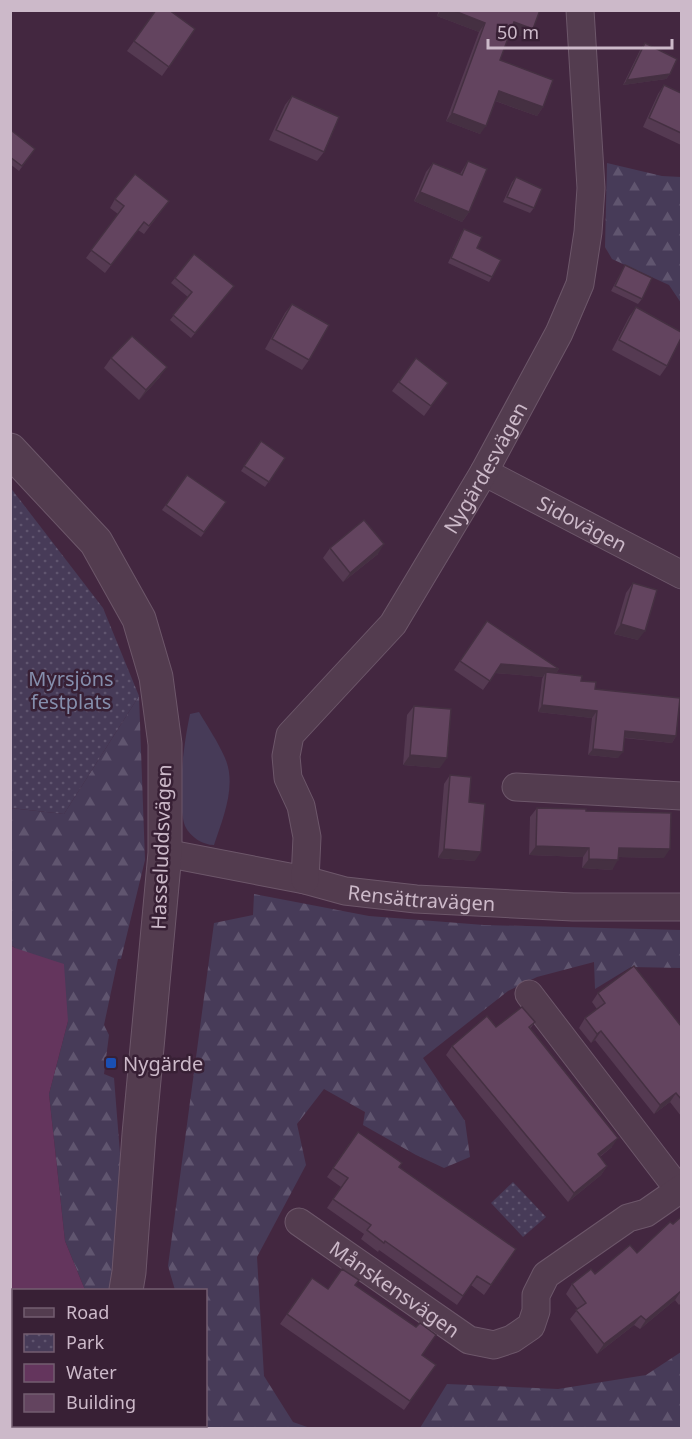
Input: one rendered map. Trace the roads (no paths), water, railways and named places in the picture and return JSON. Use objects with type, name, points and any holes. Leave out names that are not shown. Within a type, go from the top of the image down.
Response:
[{"type":"street","name":"Nygärdesvägen","points":[[305,880],[307,837],[301,806],[288,778],[286,756],[290,735],[393,624],[484,472],[559,333],[580,284],[588,232],[591,188],[580,10]]},
{"type":"street","name":"Hasseluddsvägen","points":[[10,450],[96,542],[139,619],[156,677],[165,744],[165,853],[126,1289]]},
{"type":"street","name":"Sidovägen","points":[[484,472],[681,575]]},
{"type":"street","points":[[516,787],[681,796]]},
{"type":"street","name":"Rensättravägen","points":[[165,853],[305,880],[345,891],[416,899],[573,907],[681,907]]},
{"type":"street","name":"Månskensvägen","points":[[299,1222],[469,1340],[494,1345],[512,1339],[531,1326],[536,1311],[536,1295],[546,1275],[628,1218],[646,1213],[680,1189],[530,994]]},
{"type":"water","points":[[10,945],[64,964],[68,1021],[49,1094],[65,1241],[85,1289],[12,1289],[12,1427],[46,1427],[11,1428]]},
{"type":"place","name":"Nygärde","points":[[111,1063]]},
{"type":"park label","name":"Myrsjöns festplats","points":[[71,690]]}]
